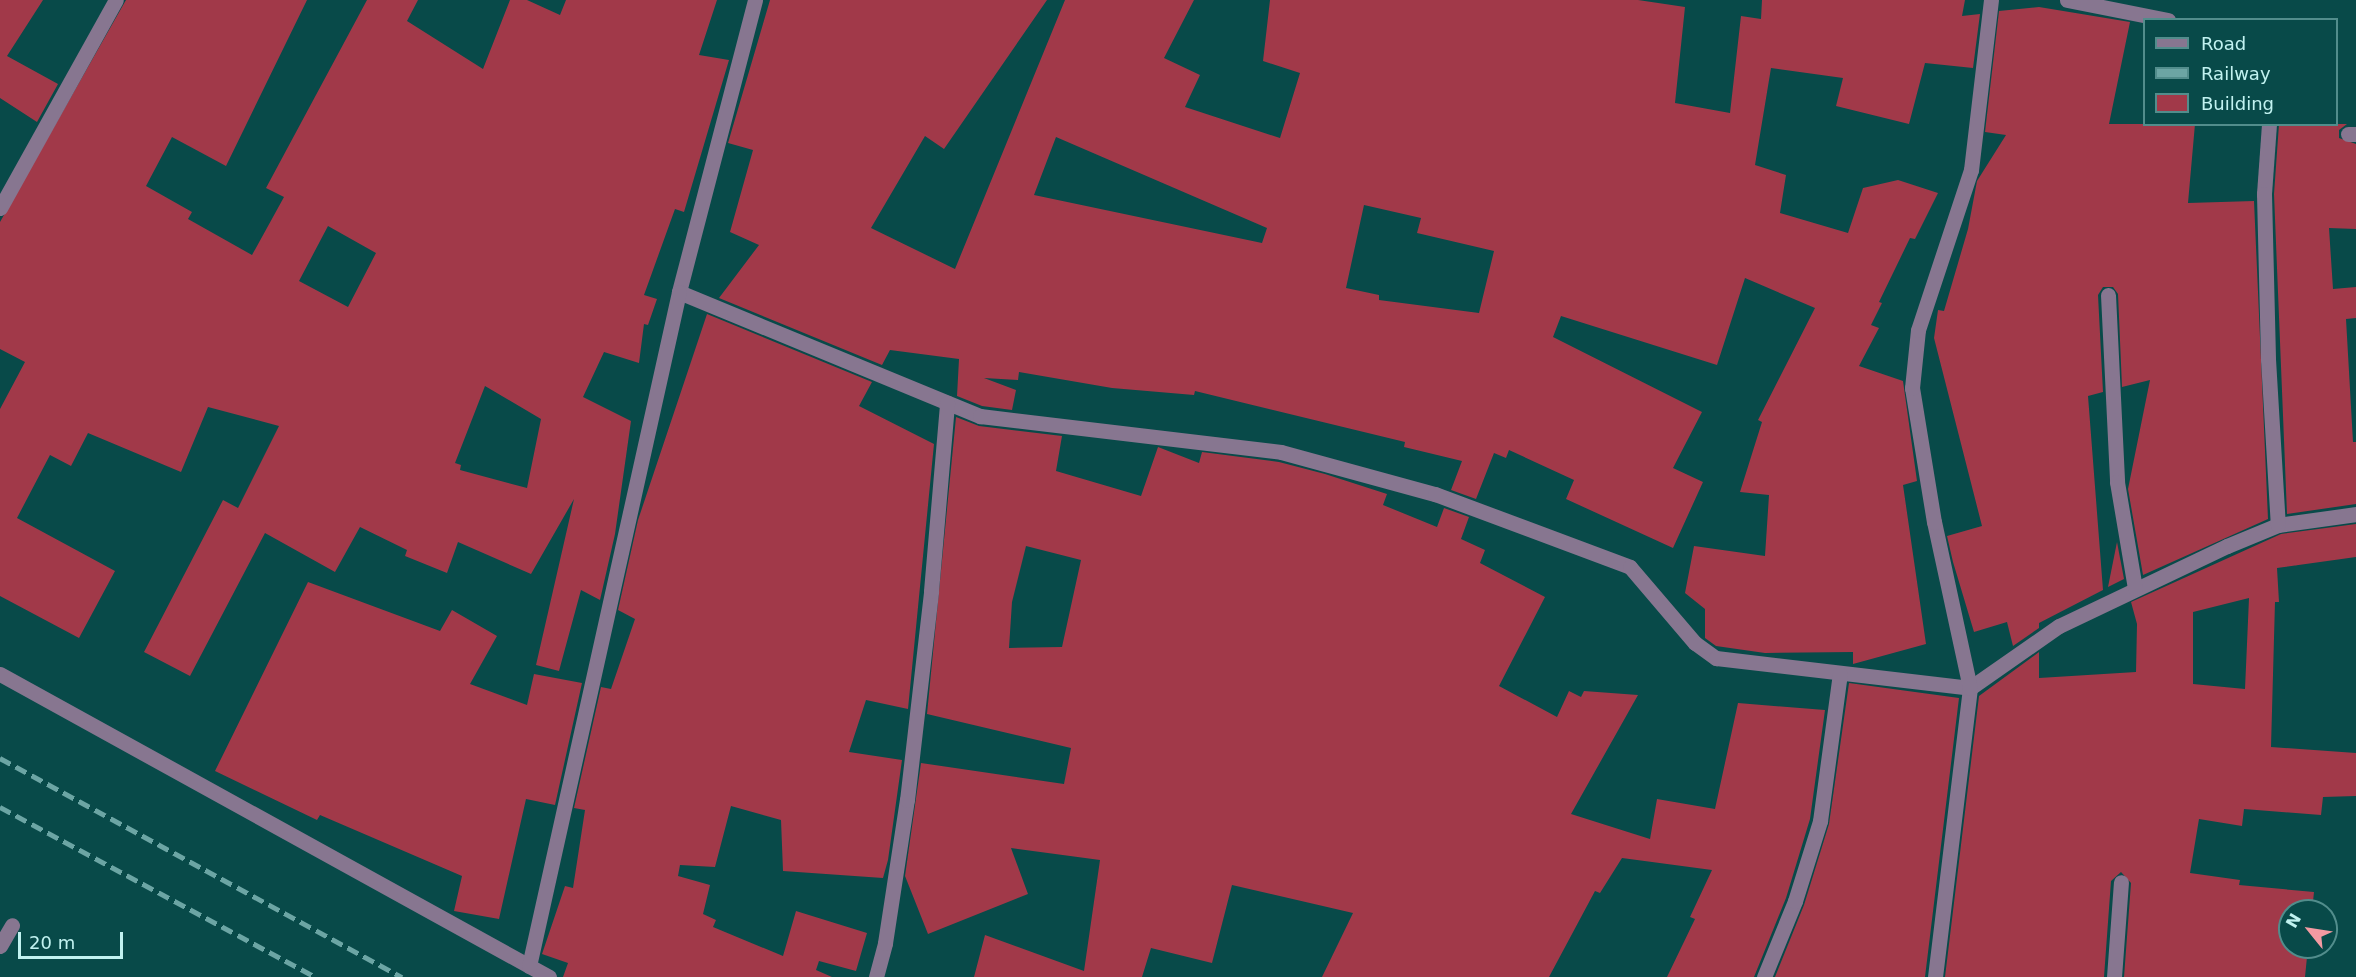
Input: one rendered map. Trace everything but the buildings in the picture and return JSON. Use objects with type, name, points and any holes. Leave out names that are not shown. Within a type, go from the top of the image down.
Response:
[{"type":"street","points":[[0,208],[116,0]]},
{"type":"street","points":[[529,966],[679,292],[755,0]]},
{"type":"street","points":[[1935,977],[1970,688],[1934,522],[1912,388],[1918,330],[1971,170],[1991,0]]},
{"type":"street","points":[[2067,0],[2158,18]]},
{"type":"street","points":[[2269,126],[2264,194],[2268,359],[2278,525]]},
{"type":"street","points":[[679,292],[980,416],[1281,452],[1436,495],[1630,567],[1695,643],[1716,658],[1970,688],[2059,626],[2134,588],[2278,525],[2356,514]]},
{"type":"street","points":[[2108,296],[2117,482],[2134,588]]},
{"type":"street","points":[[876,977],[885,943],[907,800],[947,403]]},
{"type":"street","points":[[0,674],[549,977]]},
{"type":"street","points":[[1764,977],[1795,901],[1820,821],[1840,674]]},
{"type":"street","points":[[2114,977],[2121,882]]},
{"type":"street","points":[[0,946],[12,925]]},
{"type":"railway","points":[[0,758],[402,977]]},
{"type":"railway","points":[[0,807],[316,977]]}]
